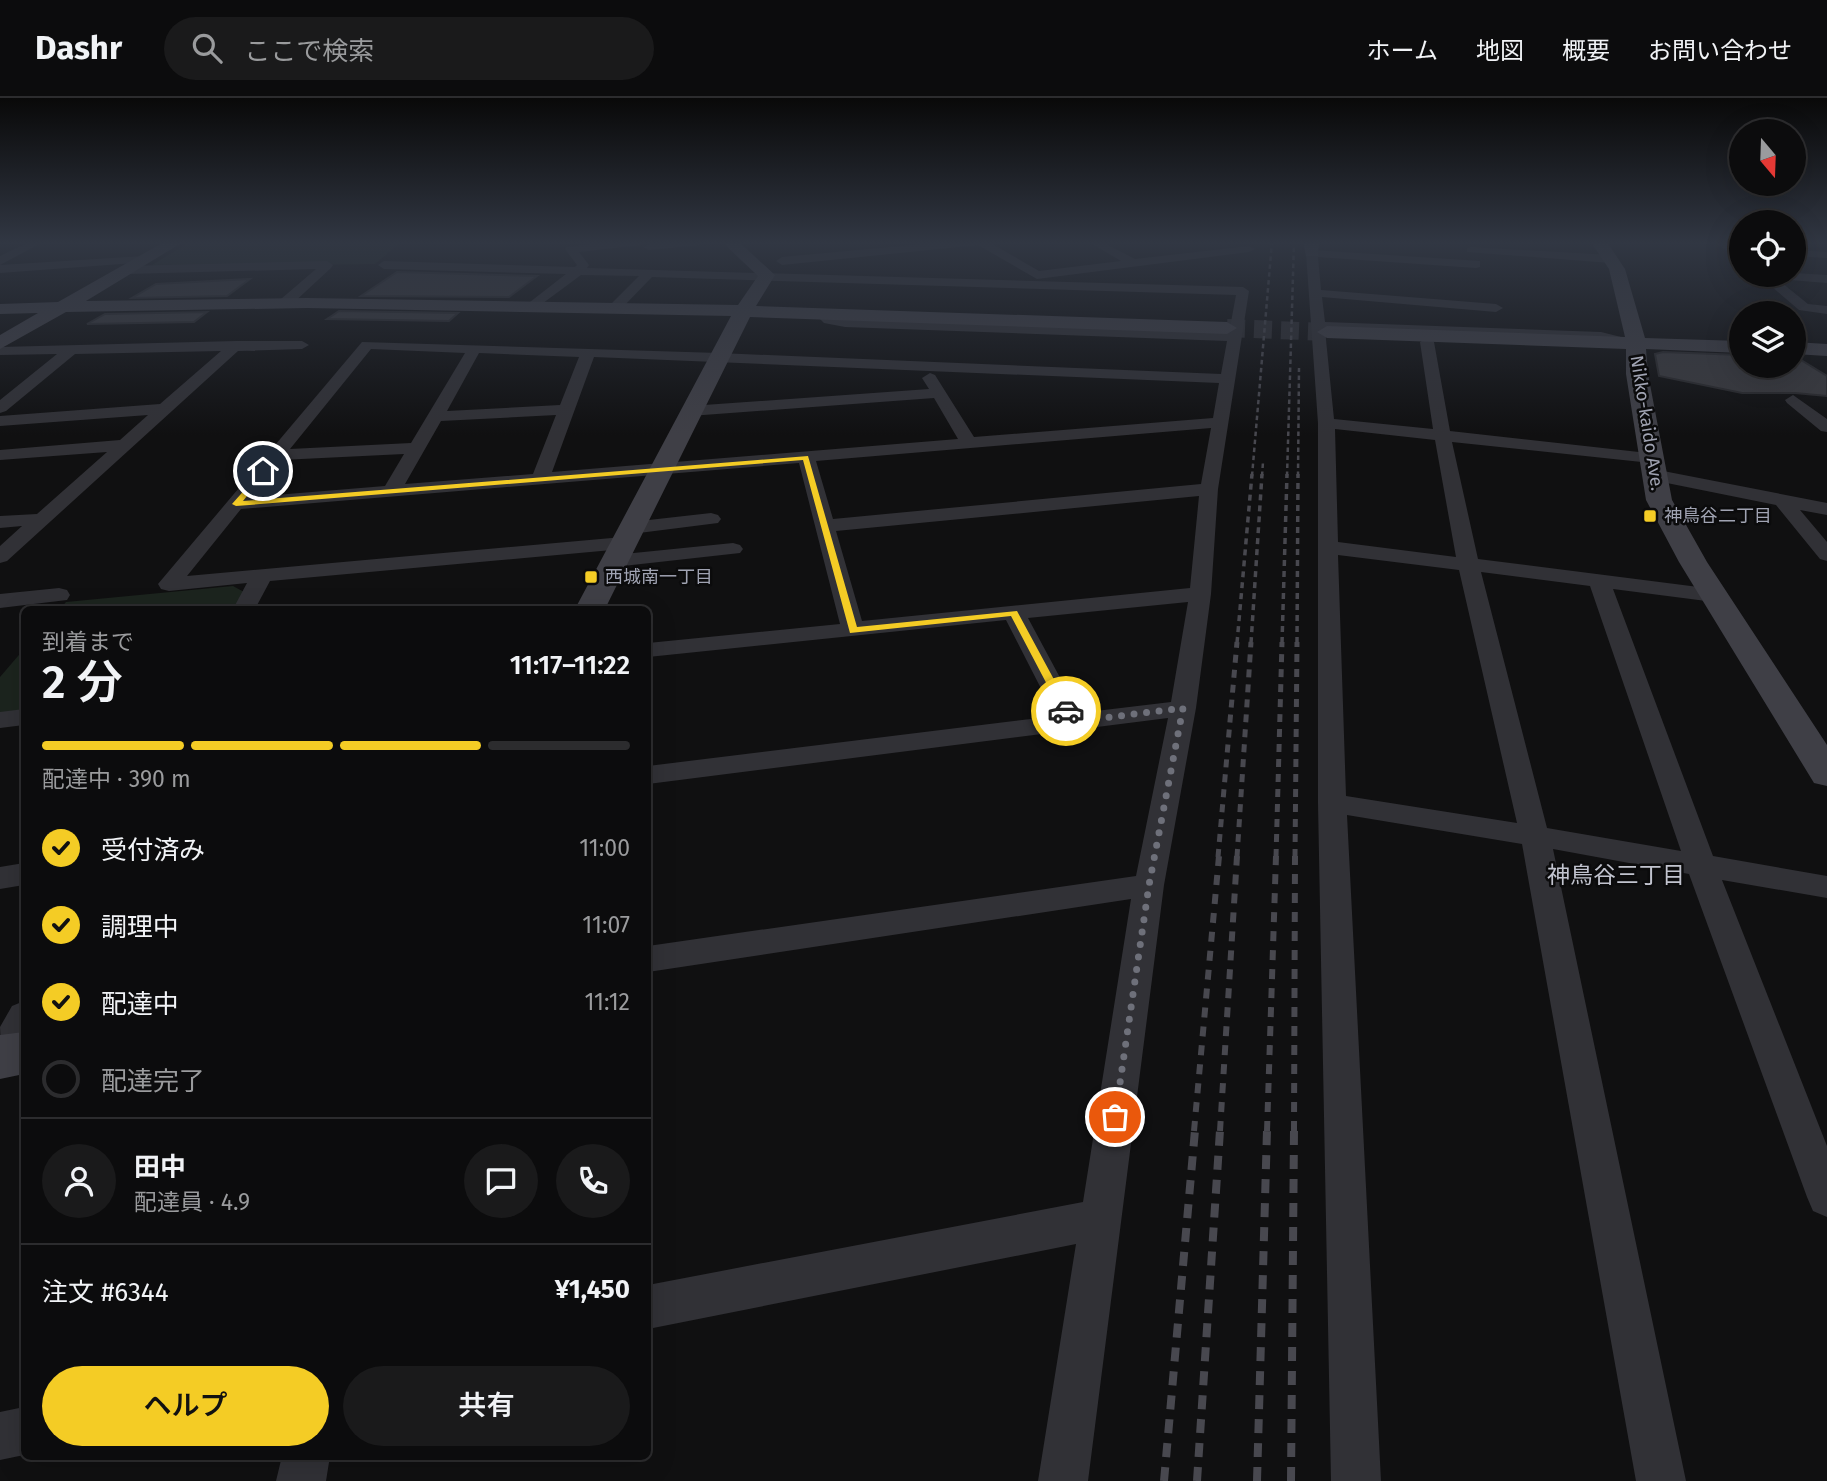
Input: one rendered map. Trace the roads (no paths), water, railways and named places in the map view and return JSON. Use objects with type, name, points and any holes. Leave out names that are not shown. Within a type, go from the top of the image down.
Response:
[{"type":"street","points":[[0,309],[52,307]]},
{"type":"street","points":[[0,342],[63,307]]},
{"type":"street","points":[[597,307],[1232,330]]},
{"type":"street","points":[[591,606],[745,307]]},
{"type":"street","points":[[1063,1481],[1149,885],[1183,708],[1200,594],[1209,489],[1229,379],[1232,330],[1238,307]]},
{"type":"street","points":[[1317,307],[1326,422],[1332,803],[1356,1481]]},
{"type":"street","points":[[1495,307],[1507,332]]},
{"type":"street","name":"Nikko-kaido Ave.","points":[[1625,307],[1659,500],[1671,525],[1827,774]]},
{"type":"street","points":[[1803,307],[1827,310]]},
{"type":"street","points":[[823,315],[829,320],[845,323],[1229,379]]},
{"type":"street","points":[[733,549],[622,544],[169,584],[367,345],[923,366],[1232,330]]},
{"type":"street","points":[[1320,332],[1729,346]]},
{"type":"street","points":[[1320,332],[1507,332],[1601,336],[1630,342]]},
{"type":"street","points":[[1320,332],[1427,342],[1597,347],[1630,342]]},
{"type":"street","points":[[1427,342],[1440,434],[1481,626],[1535,836],[1661,1481]]},
{"type":"street","points":[[0,557],[236,345]]},
{"type":"street","points":[[0,351],[302,345]]},
{"type":"street","points":[[391,492],[475,348]]},
{"type":"street","points":[[0,408],[72,349]]},
{"type":"street","points":[[1806,349],[1827,350]]},
{"type":"street","points":[[540,480],[588,352]]},
{"type":"street","points":[[923,366],[969,443]]},
{"type":"street","points":[[690,411],[939,393]]},
{"type":"street","points":[[1816,401],[1793,400],[1827,427]]},
{"type":"street","points":[[0,421],[165,410]]},
{"type":"street","points":[[436,416],[566,410]]},
{"type":"street","points":[[236,504],[1222,422]]},
{"type":"street","points":[[1326,422],[1440,434],[1652,466],[1827,509]]},
{"type":"street","points":[[0,455],[125,445]]},
{"type":"street","points":[[276,455],[417,448]]},
{"type":"street","points":[[806,457],[822,526],[853,631]]},
{"type":"street","points":[[822,526],[1209,489]]},
{"type":"street","points":[[1782,500],[1827,555]]},
{"type":"street","points":[[0,522],[43,519]]},
{"type":"street","points":[[622,544],[712,519]]},
{"type":"street","points":[[1327,547],[1714,595]]},
{"type":"street","points":[[246,606],[262,575]]},
{"type":"street","points":[[1599,580],[1702,867],[1827,1197]]},
{"type":"street","points":[[651,650],[1200,594]]},
{"type":"street","points":[[0,601],[59,596]]},
{"type":"street","points":[[1014,613],[1071,722]]},
{"type":"street","points":[[651,775],[1183,708]]},
{"type":"street","points":[[0,720],[21,717]]},
{"type":"street","points":[[1332,803],[1827,887]]},
{"type":"street","points":[[0,878],[21,874]]},
{"type":"street","points":[[651,960],[1149,885]]},
{"type":"street","points":[[651,1306],[1101,1219]]},
{"type":"street","points":[[0,1436],[21,1432]]},
{"type":"street","points":[[301,1481],[305,1460]]},
{"type":"tunnel","points":[[1227,328],[1327,332]]},
{"type":"railway","points":[[1252,476],[1266,307]]},
{"type":"railway","points":[[1287,476],[1292,307]]},
{"type":"railway","points":[[1298,476],[1299,368]]},
{"type":"railway","points":[[1262,476],[1263,462]]},
{"type":"railway","points":[[1237,643],[1252,474]]},
{"type":"railway","points":[[1251,643],[1262,474]]},
{"type":"railway","points":[[1282,643],[1287,474]]},
{"type":"railway","points":[[1297,643],[1298,474]]},
{"type":"railway","points":[[1218,857],[1237,642]]},
{"type":"railway","points":[[1237,857],[1251,642]]},
{"type":"railway","points":[[1276,857],[1282,642]]},
{"type":"railway","points":[[1295,857],[1297,642]]},
{"type":"railway","points":[[1194,1131],[1219,856]]},
{"type":"railway","points":[[1220,1131],[1237,856]]},
{"type":"railway","points":[[1267,1131],[1276,856]]},
{"type":"railway","points":[[1294,1131],[1295,856]]},
{"type":"railway","points":[[1164,1481],[1195,1130]]},
{"type":"railway","points":[[1197,1481],[1220,1130]]},
{"type":"railway","points":[[1257,1481],[1267,1130]]},
{"type":"railway","points":[[1291,1481],[1294,1130]]},
{"type":"place","name":"神鳥谷二丁目","points":[[1650,516]]},
{"type":"place","name":"西城南一丁目","points":[[591,577]]},
{"type":"district","name":"神鳥谷三丁目","points":[[1616,875]]}]
